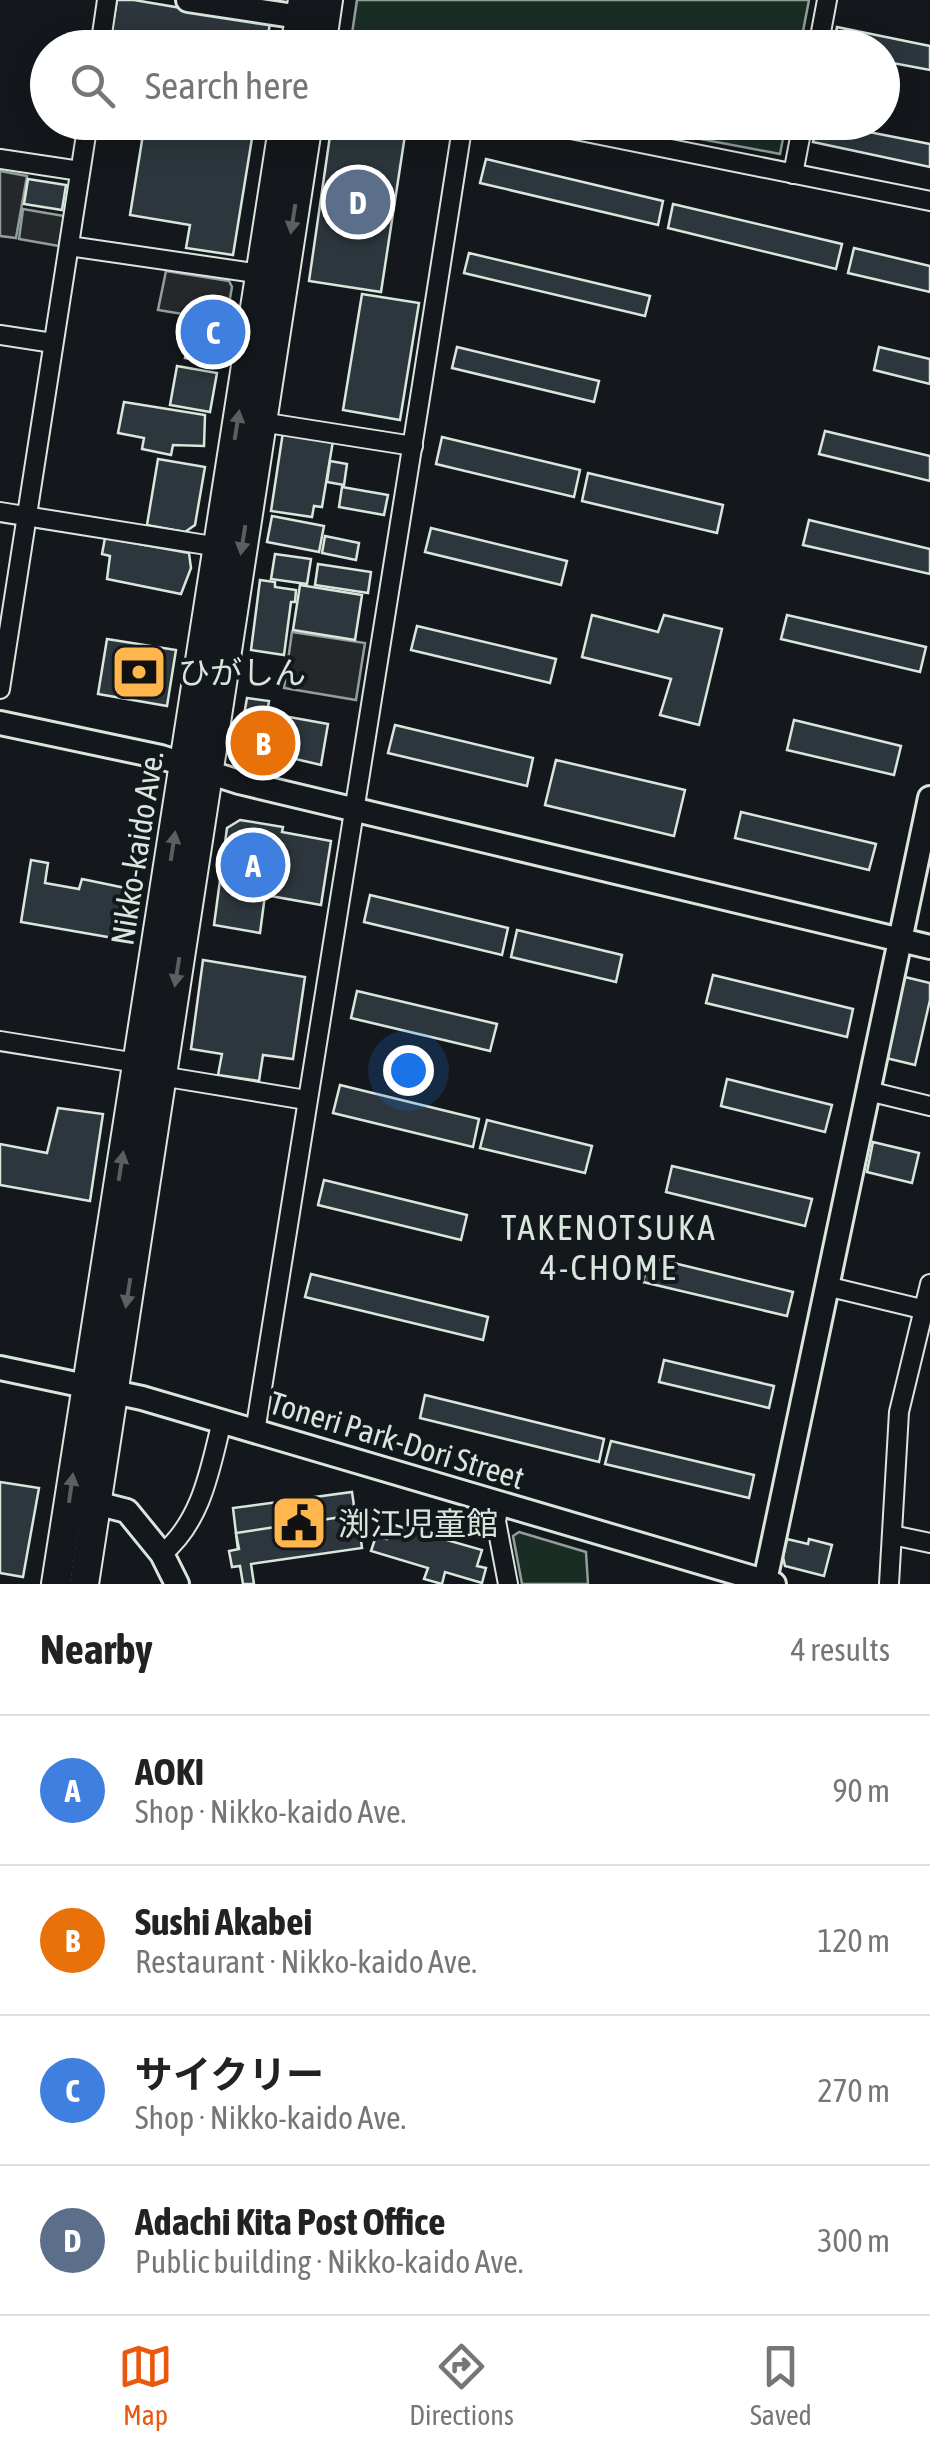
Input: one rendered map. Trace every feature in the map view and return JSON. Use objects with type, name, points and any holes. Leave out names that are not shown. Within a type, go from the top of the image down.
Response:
[{"type":"highway","points":[[323,30],[328,0]]},
{"type":"highway","name":"Nikko-kaido Ave.","points":[[56,1584],[99,1388],[197,768],[261,422],[283,140]]},
{"type":"highway","name":"Nikko-kaido Ave.","points":[[197,768],[218,546],[272,275],[304,140]]},
{"type":"highway","name":"Nikko-kaido Ave.","points":[[84,1584],[96,1503],[99,1388]]},
{"type":"street","points":[[103,30],[108,0]]},
{"type":"street","points":[[188,0],[302,9]]},
{"type":"street","points":[[821,30],[827,0]]},
{"type":"street","points":[[0,689],[85,140]]},
{"type":"street","points":[[255,1432],[460,140]]},
{"type":"street","points":[[625,140],[930,201]]},
{"type":"street","points":[[793,174],[800,140]]},
{"type":"street","points":[[0,159],[80,171]]},
{"type":"street","points":[[68,246],[272,275]]},
{"type":"street","points":[[0,335],[53,343]]},
{"type":"street","points":[[261,422],[413,446]]},
{"type":"street","points":[[0,512],[218,546]]},
{"type":"street","points":[[0,723],[930,947]]},
{"type":"street","points":[[769,1583],[826,1286],[930,798]]},
{"type":"street","points":[[0,1041],[306,1100]]},
{"type":"street","points":[[868,1091],[930,1106]]},
{"type":"street","points":[[888,1584],[900,1412],[927,1311],[930,1284]]},
{"type":"street","points":[[826,1286],[927,1311]]},
{"type":"street","name":"Toneri Park-Dori Street","points":[[0,1368],[99,1388],[222,1421],[769,1583]]},
{"type":"street","points":[[162,1554],[174,1544],[196,1511],[222,1421]]},
{"type":"street","points":[[96,1503],[127,1511],[162,1554],[177,1584]]},
{"type":"street","points":[[499,1505],[496,1521],[508,1584]]},
{"type":"street","points":[[892,1534],[930,1543]]},
{"type":"green space","points":[[357,0],[809,0],[803,30],[353,30]]},
{"type":"green space","points":[[706,140],[783,140],[780,154]]},
{"type":"green space","points":[[519,1532],[586,1552],[588,1584],[522,1584],[513,1536]]},
{"type":"shaded area","points":[[0,171],[27,176],[16,238],[0,236]]},
{"type":"shaded area","points":[[23,209],[64,216],[59,246],[19,239]]},
{"type":"shaded area","points":[[166,271],[229,281],[232,287],[226,321],[158,310]]},
{"type":"shaded area","points":[[292,632],[365,643],[356,700],[284,688]]},
{"type":"building","points":[[117,0],[270,23],[269,30],[112,30]]},
{"type":"building","points":[[900,40],[930,46],[930,70],[900,64]]},
{"type":"building","points":[[900,138],[930,144],[930,167],[813,142]]},
{"type":"building","points":[[142,140],[252,140],[233,255],[186,248],[190,225],[130,215]]},
{"type":"building","points":[[329,140],[404,140],[381,292],[309,281]]},
{"type":"building","points":[[486,159],[663,201],[658,225],[480,183]]},
{"type":"building","points":[[28,179],[66,185],[62,210],[24,204]]},
{"type":"building","points":[[673,204],[842,244],[836,269],[668,228]]},
{"type":"building","points":[[854,248],[930,266],[930,292],[848,273]]},
{"type":"building","points":[[469,253],[650,296],[645,316],[464,273]]},
{"type":"building","points":[[362,294],[419,303],[400,420],[343,410]]},
{"type":"building","points":[[199,318],[224,323],[216,364],[185,358],[192,323],[197,325]]},
{"type":"building","points":[[457,347],[599,381],[594,402],[452,368]]},
{"type":"building","points":[[879,347],[930,359],[930,384],[874,370]]},
{"type":"building","points":[[177,366],[217,373],[210,412],[170,405]]},
{"type":"building","points":[[124,402],[205,415],[204,446],[173,445],[171,455],[142,449],[144,438],[118,433]]},
{"type":"building","points":[[825,431],[930,456],[930,481],[819,454]]},
{"type":"building","points":[[283,432],[333,441],[322,507],[314,506],[312,517],[271,511]]},
{"type":"building","points":[[442,437],[580,470],[574,497],[436,464]]},
{"type":"building","points":[[158,459],[205,467],[195,525],[185,532],[147,525]]},
{"type":"building","points":[[330,461],[347,464],[344,485],[327,482]]},
{"type":"building","points":[[588,473],[723,505],[717,533],[582,501]]},
{"type":"building","points":[[342,487],[388,495],[384,515],[339,507]]},
{"type":"building","points":[[272,516],[324,526],[319,552],[267,542]]},
{"type":"building","points":[[809,520],[930,549],[930,574],[803,545]]},
{"type":"building","points":[[431,528],[567,561],[561,585],[425,552]]},
{"type":"building","points":[[325,536],[359,543],[356,560],[322,553]]},
{"type":"building","points":[[105,538],[189,553],[191,568],[181,594],[107,579],[110,556],[102,554]]},
{"type":"building","points":[[275,554],[311,559],[307,584],[271,579]]},
{"type":"building","points":[[318,564],[371,572],[368,593],[315,585]]},
{"type":"building","points":[[260,580],[296,590],[284,655],[251,650]]},
{"type":"building","points":[[300,585],[362,595],[355,640],[293,630]]},
{"type":"building","points":[[592,615],[658,632],[664,615],[722,629],[699,725],[660,715],[671,679],[582,657]]},
{"type":"building","points":[[787,615],[926,647],[920,672],[781,639]]},
{"type":"building","points":[[417,626],[556,659],[550,683],[411,650]]},
{"type":"building","points":[[107,639],[176,650],[167,706],[98,694]]},
{"type":"building","points":[[247,698],[269,701],[267,713],[328,724],[321,765],[253,749],[255,739],[241,732]]},
{"type":"building","points":[[794,720],[901,746],[894,775],[787,750]]},
{"type":"building","points":[[395,725],[533,758],[527,786],[388,753]]},
{"type":"building","points":[[556,760],[685,790],[674,836],[545,805]]},
{"type":"building","points":[[741,812],[876,844],[869,870],[735,838]]},
{"type":"building","points":[[240,820],[331,841],[321,905],[265,895],[260,933],[214,925],[227,828]]},
{"type":"building","points":[[31,860],[48,863],[45,883],[79,889],[82,879],[135,890],[125,940],[21,922]]},
{"type":"building","points":[[370,895],[508,928],[502,955],[364,922]]},
{"type":"building","points":[[517,930],[622,955],[616,982],[511,957]]},
{"type":"building","points":[[203,960],[305,977],[293,1059],[263,1055],[259,1081],[218,1075],[222,1054],[191,1049]]},
{"type":"building","points":[[713,975],[853,1009],[847,1037],[706,1003]]},
{"type":"building","points":[[905,977],[930,983],[930,1000],[915,1065],[886,1058]]},
{"type":"building","points":[[357,991],[497,1024],[490,1051],[351,1018]]},
{"type":"building","points":[[727,1079],[832,1105],[825,1132],[721,1106]]},
{"type":"building","points":[[340,1085],[479,1119],[473,1147],[333,1113]]},
{"type":"building","points":[[58,1108],[103,1114],[90,1201],[0,1185],[0,1144],[47,1153]]},
{"type":"building","points":[[487,1120],[592,1146],[585,1173],[480,1148]]},
{"type":"building","points":[[873,1142],[919,1153],[912,1183],[867,1172]]},
{"type":"building","points":[[672,1166],[812,1199],[805,1226],[666,1192]]},
{"type":"building","points":[[324,1180],[467,1215],[461,1240],[318,1205]]},
{"type":"building","points":[[649,1257],[793,1292],[787,1316],[643,1282]]},
{"type":"building","points":[[311,1274],[488,1317],[483,1340],[305,1297]]},
{"type":"building","points":[[664,1360],[774,1386],[769,1408],[659,1382]]},
{"type":"building","points":[[425,1395],[604,1439],[599,1462],[420,1418]]},
{"type":"building","points":[[611,1441],[754,1475],[749,1498],[605,1464]]},
{"type":"building","points":[[0,1482],[39,1488],[23,1577],[0,1573]]},
{"type":"building","points":[[352,1492],[358,1534],[238,1550],[233,1508]]},
{"type":"building","points":[[348,1516],[351,1534],[360,1533],[362,1548],[251,1564],[254,1584],[243,1584],[240,1566],[232,1567],[229,1551],[239,1549],[236,1533]]},
{"type":"building","points":[[391,1524],[482,1550],[477,1566],[486,1568],[482,1583],[445,1572],[442,1584],[424,1579],[428,1568],[371,1551],[376,1536],[387,1539]]},
{"type":"building","points":[[787,1539],[832,1545],[824,1576],[785,1566]]},
{"type":"place","name":"Adachi Kita Post Office","points":[[358,202]]},
{"type":"place","name":"サイクリー","points":[[213,332]]},
{"type":"place","name":"ひがしん","points":[[139,672]]},
{"type":"place","name":"Sushi Akabei","points":[[263,743]]},
{"type":"place","name":"AOKI","points":[[253,865]]},
{"type":"place","name":"渕江児童館","points":[[299,1523]]},
{"type":"district","name":"TAKENOTSUKA 4-CHOME","points":[[609,1247]]}]
